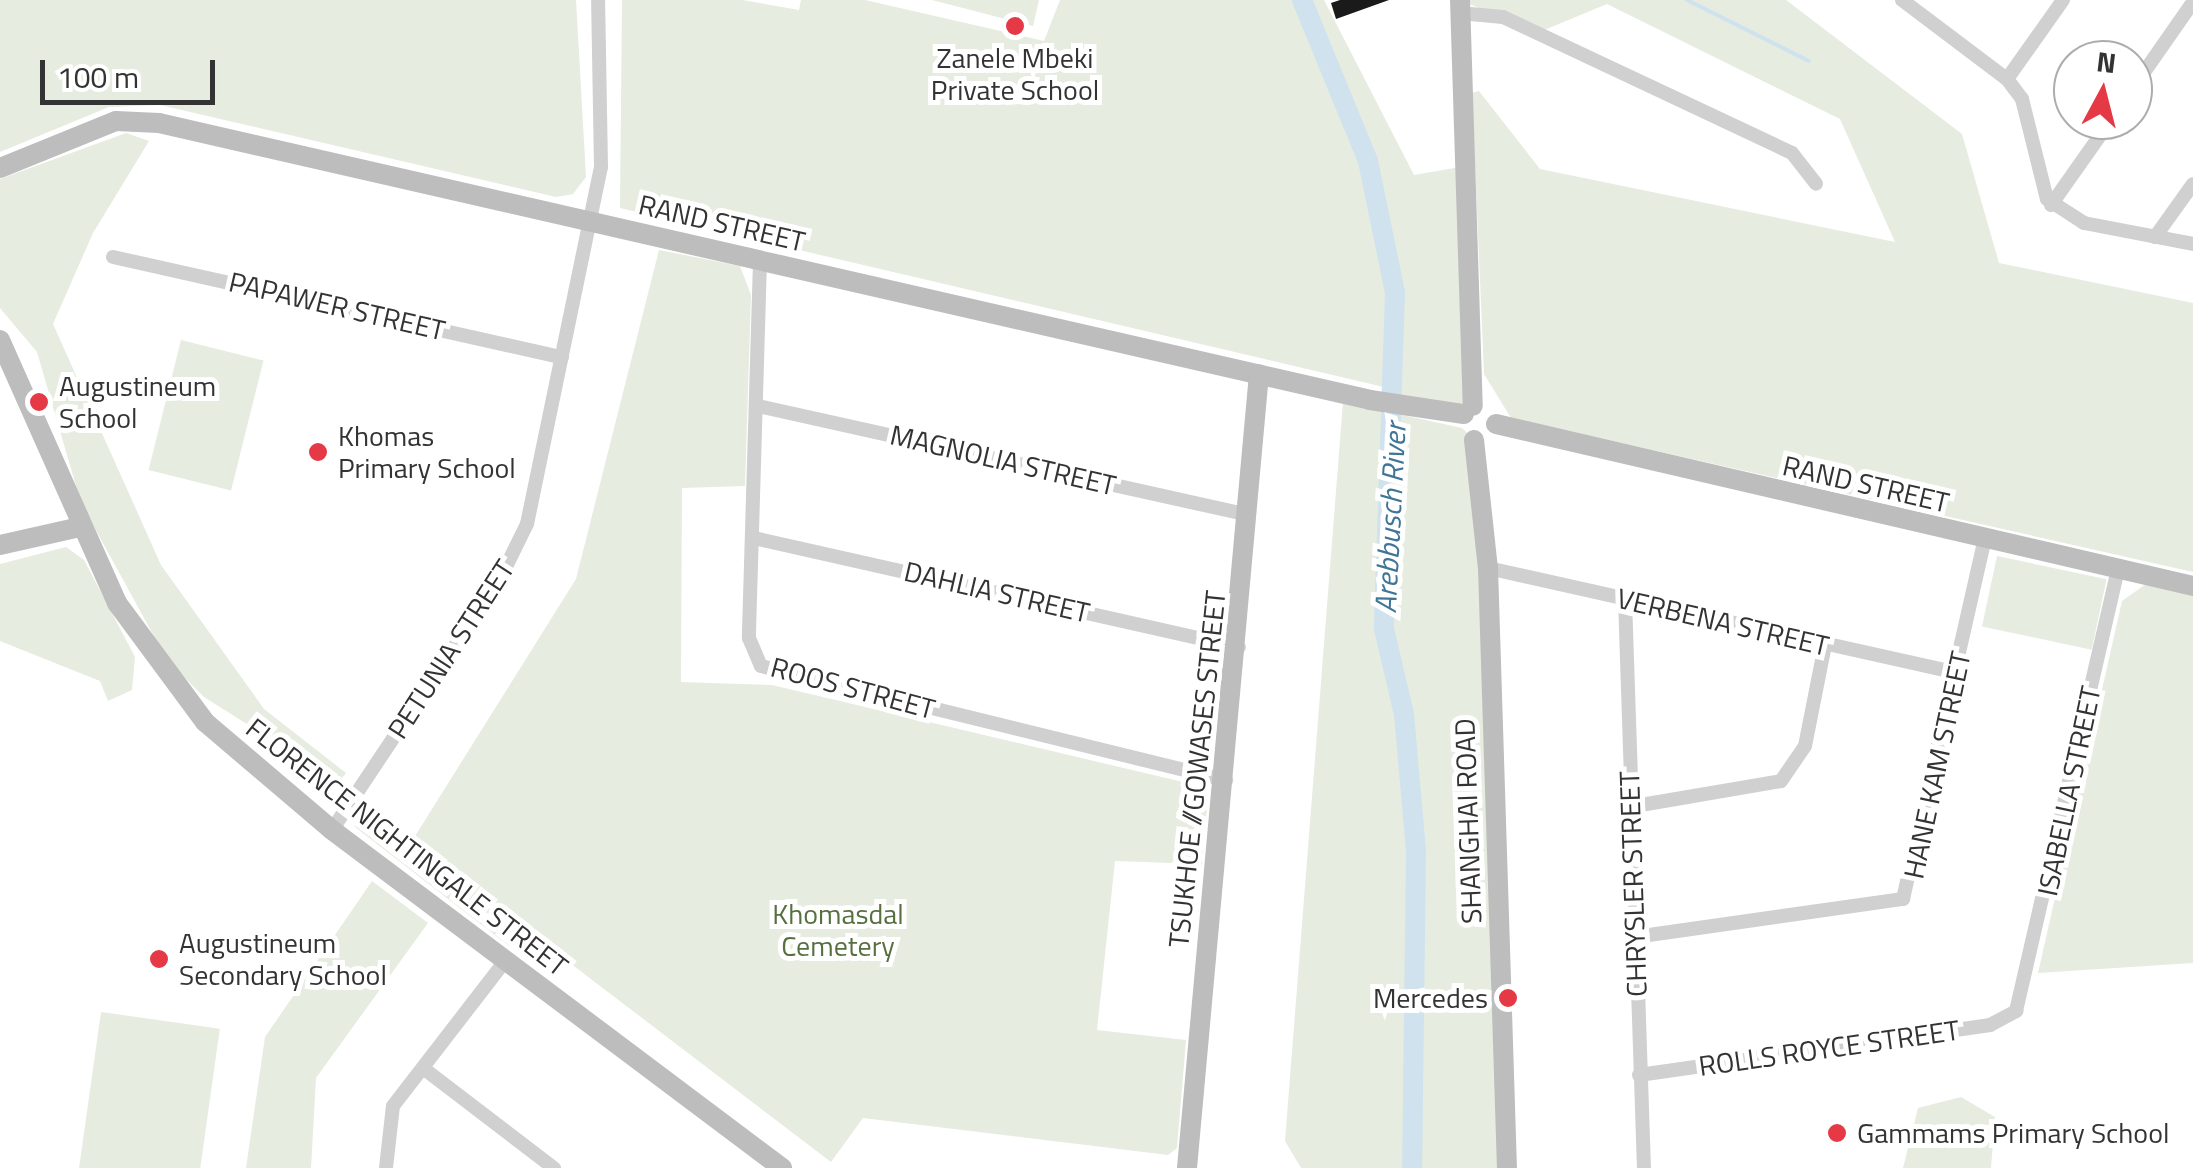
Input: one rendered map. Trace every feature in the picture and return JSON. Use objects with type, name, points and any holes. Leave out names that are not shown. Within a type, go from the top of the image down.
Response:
[{"type":"street","name":"PETUNIA STREET","points":[[332,830],[520,540],[602,167],[598,0]]},
{"type":"street","points":[[1902,0],[2007,79],[2022,100],[2051,204],[2084,223],[2193,244]]},
{"type":"street","points":[[2007,79],[2062,0]]},
{"type":"street","points":[[2153,59],[2193,2]]},
{"type":"street","points":[[1460,6],[1503,17],[1792,153],[1816,184]]},
{"type":"street","name":"SHANGHAI ROAD","points":[[1460,6],[1480,473],[1488,568],[1507,1168]]},
{"type":"street","name":"RAND STREET","points":[[0,168],[99,126],[138,120],[2193,586]]},
{"type":"street","points":[[2051,204],[2097,140]]},
{"type":"street","points":[[2155,237],[2193,184]]},
{"type":"street","name":"PAPAWER STREET","points":[[112,257],[562,356]]},
{"type":"street","name":"ROOS STREET","points":[[760,261],[749,638],[760,666],[1226,780]]},
{"type":"street","name":"FLORENCE NIGHTINGALE STREET","points":[[0,340],[80,527],[166,677],[226,742],[332,830],[782,1168]]},
{"type":"street","name":"TSUKHOE //GOWASES STREET","points":[[1187,1168],[1239,646],[1259,374]]},
{"type":"street","name":"MAGNOLIA STREET","points":[[758,406],[1249,515]]},
{"type":"street","points":[[0,545],[80,527]]},
{"type":"street","name":"DAHLIA STREET","points":[[754,538],[1239,646]]},
{"type":"street","name":"HANE KAM STREET","points":[[1635,937],[1903,899],[1958,674],[1984,540]]},
{"type":"street","name":"VERBENA STREET","points":[[1488,568],[1958,674]]},
{"type":"street","name":"ISABELLA STREET","points":[[2016,1011],[2118,569]]},
{"type":"street","name":"CHRYSLER STREET","points":[[1625,599],[1644,1168]]},
{"type":"street","points":[[1629,807],[1781,781],[1805,746],[1825,646]]},
{"type":"street","points":[[386,1168],[393,1106],[506,960]]},
{"type":"street","name":"ROLLS ROYCE STREET","points":[[1639,1075],[1990,1025],[2016,1011]]},
{"type":"street","points":[[424,1068],[553,1168]]},
{"type":"green space","points":[[0,0],[576,0],[586,177],[573,194],[556,197],[160,105],[109,107],[0,152]]},
{"type":"green space","points":[[622,0],[742,0],[799,10],[801,0],[865,0],[1044,41],[1060,0],[1324,0],[1414,175],[1466,166],[1473,406],[1395,404],[1395,292],[1385,249],[1392,296],[1388,388],[620,208]]},
{"type":"green space","points":[[932,0],[1039,0],[1033,26]]},
{"type":"green space","points":[[1460,0],[1786,0],[1962,134],[1999,263],[2193,303],[2193,572],[1511,418],[1484,374],[1472,93],[1479,91],[1540,169],[1895,242],[1840,119],[1607,4],[1537,33]]},
{"type":"green space","points":[[126,133],[149,141],[93,233],[53,324],[161,565],[264,709],[346,773],[331,793],[319,793],[280,745],[204,697],[167,660],[81,503],[37,352],[0,308],[0,179]]},
{"type":"green space","name":"Khomasdal Cemetery","points":[[659,250],[740,266],[751,295],[745,486],[682,488],[681,682],[772,685],[1200,786],[1208,797],[1202,864],[1115,861],[1097,1030],[1186,1040],[1177,1148],[1168,1155],[863,1118],[831,1162],[524,928],[509,946],[355,827],[360,800],[412,841],[576,579]]},
{"type":"green space","points":[[181,340],[263,361],[231,491],[149,470]]},
{"type":"green space","points":[[1343,402],[1462,428],[1474,440],[1507,1168],[1301,1168],[1285,1141]]},
{"type":"green space","points":[[66,547],[84,560],[135,657],[132,690],[108,701],[100,681],[0,641],[0,564]]},
{"type":"green space","points":[[1997,556],[2107,579],[2092,650],[1982,626]]},
{"type":"green space","points":[[2146,584],[2193,594],[2193,963],[2038,973],[2122,601]]},
{"type":"green space","points":[[372,881],[428,923],[316,1078],[311,1168],[246,1168],[265,1037]]},
{"type":"green space","points":[[101,1012],[220,1029],[200,1168],[79,1168]]},
{"type":"green space","points":[[1961,1097],[1995,1117],[1991,1168],[1903,1168],[1918,1108]]},
{"type":"building","points":[[1340,0],[1389,0],[1336,19],[1331,3]]},
{"type":"waterway","name":"Arebbusch River","points":[[1302,0],[1368,161],[1395,292],[1384,629],[1404,714],[1416,851],[1412,1168]]},
{"type":"waterway","points":[[1687,0],[1809,61]]},
{"type":"place","name":"Zanele Mbeki Private School","points":[[1015,26]]},
{"type":"place","name":"Augustineum School","points":[[39,402]]},
{"type":"place","name":"Khomas Primary School","points":[[318,452]]},
{"type":"place","name":"Augustineum Secondary School","points":[[159,959]]},
{"type":"place","name":"Mercedes","points":[[1508,998]]},
{"type":"place","name":"Gammams Primary School","points":[[1837,1133]]}]
